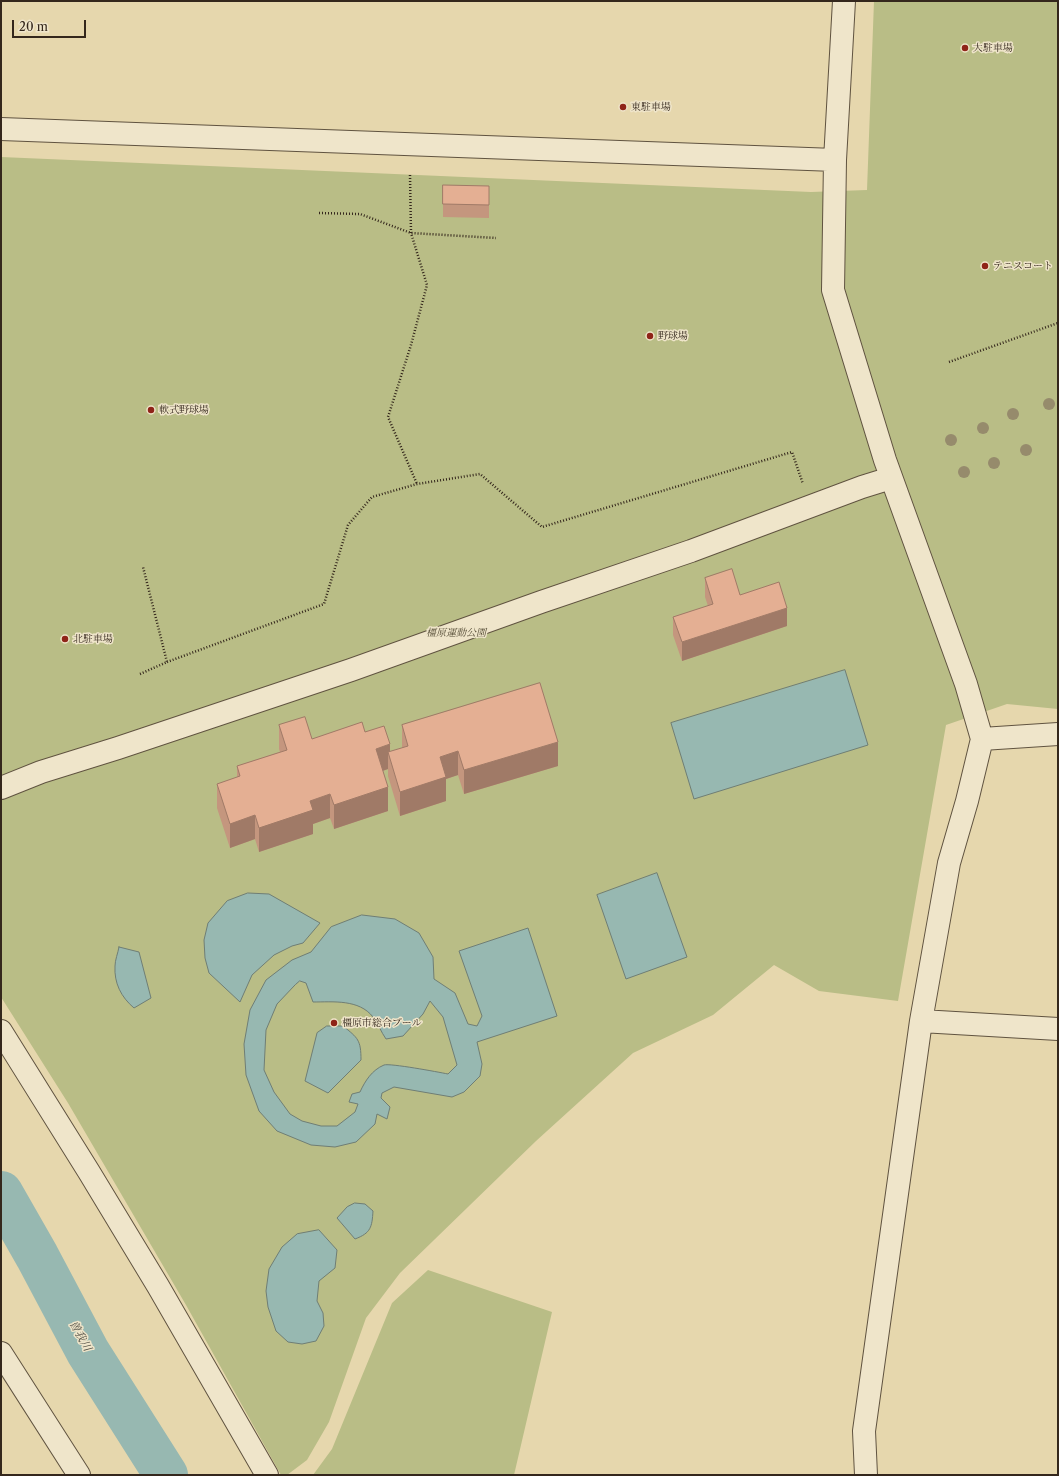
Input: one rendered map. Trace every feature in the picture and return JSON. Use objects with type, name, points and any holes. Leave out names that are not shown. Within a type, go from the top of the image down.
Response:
[{"type":"street","points":[[844,1],[835,160],[833,290],[891,478],[966,684],[982,739],[967,801],[949,863],[921,1021],[864,1431],[866,1475]]},
{"type":"street","points":[[1,129],[835,160]]},
{"type":"street","points":[[1,788],[41,772],[141,741],[351,670],[541,602],[691,551],[862,487],[891,478]]},
{"type":"street","points":[[982,739],[1058,734]]},
{"type":"street","points":[[921,1021],[1058,1029]]},
{"type":"street","points":[[2,1033],[158,1286],[267,1475]]},
{"type":"street","points":[[1,1353],[79,1475]]},
{"type":"path","points":[[410,175],[411,233],[427,285],[411,345],[388,417],[417,484]]},
{"type":"path","points":[[319,213],[360,214],[411,233],[496,238]]},
{"type":"path","points":[[949,362],[1058,323]]},
{"type":"path","points":[[140,674],[167,662],[324,604],[348,525],[372,497],[417,484],[480,474],[542,527],[792,452],[804,488]]},
{"type":"path","points":[[143,567],[167,662]]},
{"type":"green space","name":"橿原運動公園","points":[[874,1],[1058,1],[1058,709],[1007,704],[946,725],[898,1001],[819,991],[774,965],[713,1015],[633,1053],[536,1141],[400,1273],[366,1318],[329,1422],[307,1460],[287,1475],[281,1475],[186,1305],[68,1103],[1,997],[1,157],[811,192],[867,190]]},
{"type":"green space","points":[[428,1270],[552,1312],[514,1475],[313,1475],[332,1449],[392,1303]]},
{"type":"water","points":[[845,670],[868,745],[694,799],[671,723]]},
{"type":"water","points":[[657,873],[687,957],[626,979],[597,895]]},
{"type":"water","points":[[248,893],[269,894],[320,923],[303,943],[292,946],[274,955],[252,975],[240,1002],[209,973],[205,958],[204,940],[208,923],[227,901]]},
{"type":"water","points":[[362,915],[395,919],[419,933],[433,957],[434,979],[455,993],[468,1024],[477,1026],[482,1016],[459,951],[528,928],[557,1016],[477,1042],[482,1064],[480,1076],[464,1092],[452,1097],[394,1087],[382,1093],[381,1098],[390,1107],[387,1119],[377,1114],[375,1124],[356,1142],[335,1147],[311,1145],[277,1131],[259,1111],[246,1075],[244,1044],[250,1010],[266,980],[292,960],[311,952],[331,927]],"holes":[[[300,981],[306,983],[313,1002],[353,1004],[367,1011],[375,1019],[386,1039],[403,1036],[423,1014],[430,1001],[443,1017],[457,1065],[448,1074],[404,1066],[384,1065],[369,1076],[360,1092],[352,1094],[349,1102],[358,1104],[355,1112],[337,1126],[321,1126],[302,1121],[290,1114],[274,1092],[264,1070],[266,1030],[277,1004]]]},
{"type":"water","points":[[119,947],[139,952],[151,998],[134,1008],[125,999],[117,984],[115,964]]},
{"type":"water","points":[[327,1026],[343,1026],[358,1040],[361,1060],[328,1093],[305,1081],[317,1033]]},
{"type":"water","points":[[355,1203],[365,1204],[373,1211],[370,1229],[355,1239],[337,1218],[347,1207]]},
{"type":"water","points":[[319,1230],[337,1250],[335,1268],[319,1281],[317,1301],[323,1313],[324,1326],[316,1341],[302,1344],[288,1342],[276,1331],[268,1307],[266,1291],[269,1269],[282,1247],[297,1234]]},
{"type":"building","points":[[443,185],[489,186],[489,205],[443,204]]},
{"type":"building","points":[[732,569],[740,595],[779,582],[787,608],[682,642],[673,617],[713,604],[705,578]]},
{"type":"building","points":[[540,683],[558,742],[464,770],[458,751],[440,757],[446,777],[400,792],[388,752],[408,746],[402,725]]},
{"type":"building","points":[[305,717],[312,739],[362,722],[365,732],[384,726],[390,744],[376,749],[388,787],[334,805],[330,794],[310,801],[313,810],[259,828],[255,815],[230,824],[217,784],[240,776],[237,766],[287,750],[279,725]]},
{"type":"waterway","name":"曽我川","points":[[1,1193],[37,1256],[88,1352],[166,1475]]},
{"type":"place","name":"大駐車場","points":[[965,48]]},
{"type":"place","name":"東駐車場","points":[[623,107]]},
{"type":"place","name":"テニスコート","points":[[985,266]]},
{"type":"place","name":"野球場","points":[[650,336]]},
{"type":"place","name":"軟式野球場","points":[[151,410]]},
{"type":"place","name":"北駐車場","points":[[65,639]]},
{"type":"place","name":"橿原市総合プール","points":[[334,1023]]}]
